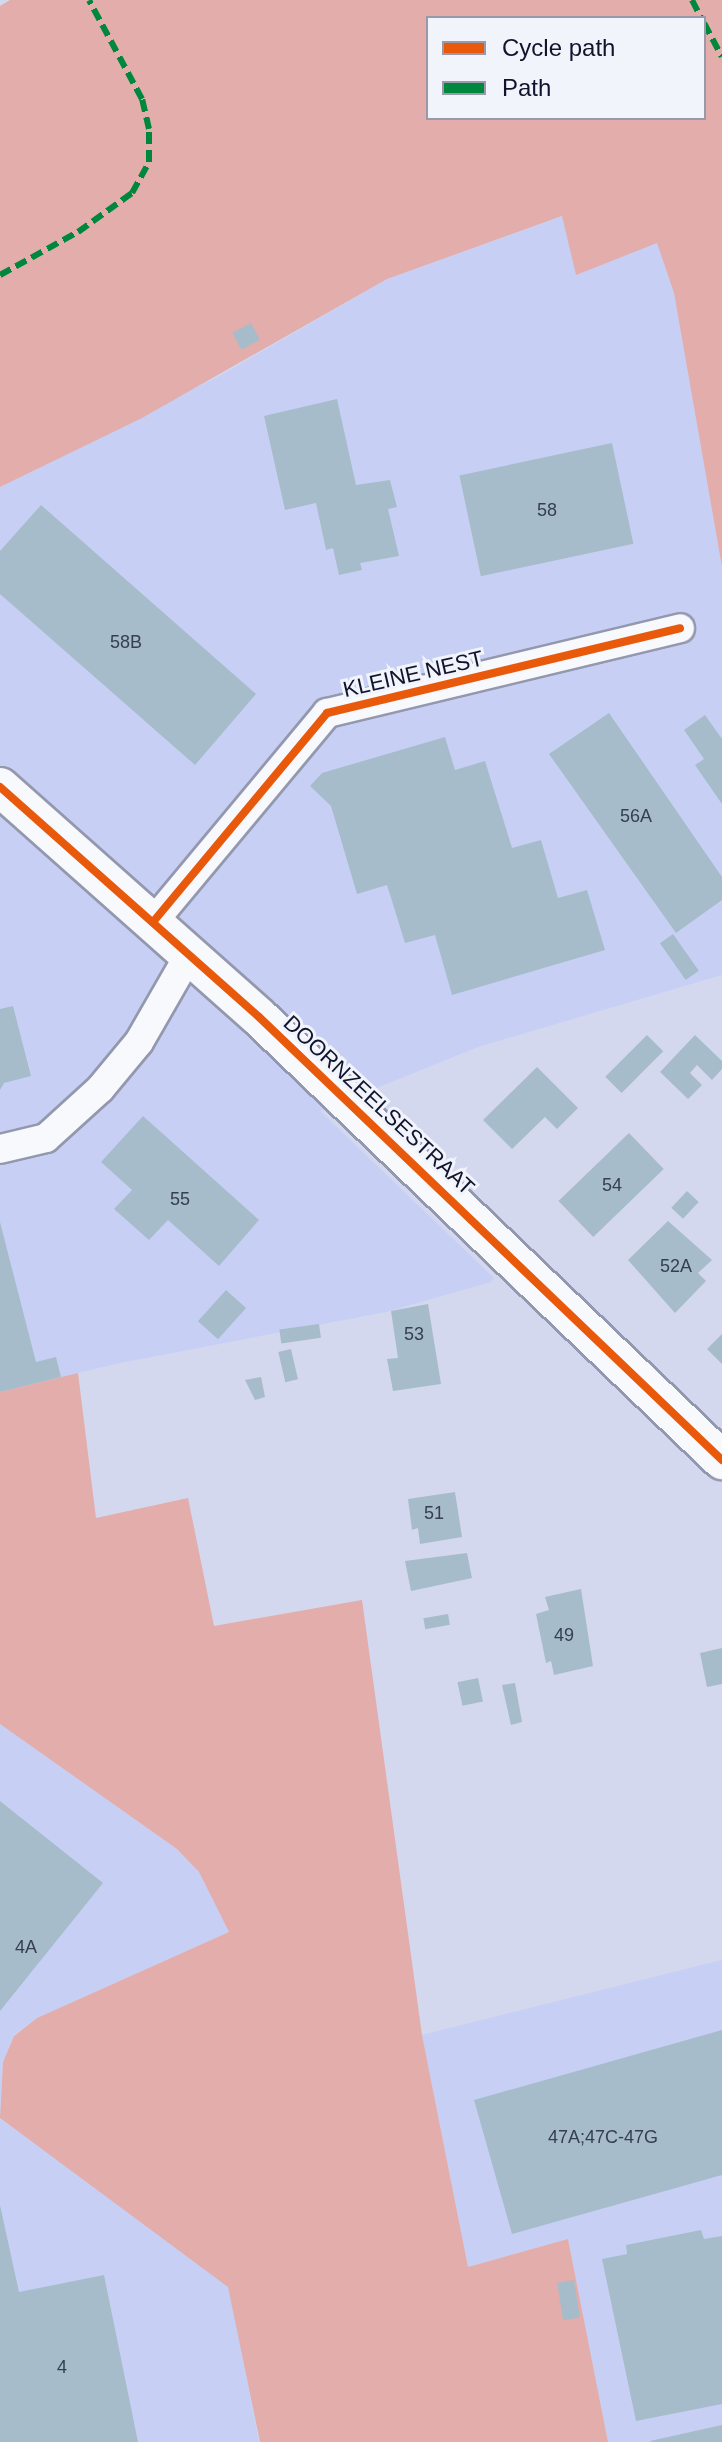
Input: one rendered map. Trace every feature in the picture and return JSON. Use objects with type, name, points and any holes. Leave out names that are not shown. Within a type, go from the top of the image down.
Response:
[{"type":"main road","name":"DOORNZEELSESTRAAT","points":[[0,787],[153,922],[526,1267],[722,1460]]},
{"type":"street","name":"KLEINE NEST","points":[[153,922],[327,713],[680,628]]},
{"type":"street","points":[[0,1149],[46,1138],[100,1089],[139,1042],[189,955]]},
{"type":"shaded area","points":[[10,0],[722,0],[722,567],[674,293],[657,243],[576,275],[562,216],[387,279],[142,418],[0,487],[0,6]]},
{"type":"shaded area","points":[[563,216],[657,242],[674,293],[722,567],[722,975],[478,1047],[320,1111],[494,1278],[491,1282],[386,1312],[115,1364],[0,1392],[0,487],[221,375],[387,279]]},
{"type":"shaded area","points":[[78,1373],[96,1518],[188,1498],[214,1626],[362,1600],[422,2035],[468,2267],[568,2239],[608,2442],[260,2442],[228,2287],[0,2118],[3,2062],[14,2036],[37,2018],[229,1932],[199,1872],[177,1849],[0,1724],[0,1392]]},
{"type":"shaded area","points":[[0,1724],[177,1849],[199,1872],[229,1932],[37,2018],[14,2035],[3,2062],[0,2117]]},
{"type":"shaded area","points":[[722,1960],[722,2442],[608,2442],[568,2239],[468,2267],[422,2035]]},
{"type":"shaded area","points":[[0,2118],[229,2287],[259,2442],[0,2442]]},
{"type":"building","points":[[251,323],[260,340],[241,350],[232,333]]},
{"type":"building","points":[[337,399],[356,485],[390,480],[397,507],[388,509],[399,556],[360,563],[362,570],[339,575],[333,548],[326,550],[316,503],[285,510],[264,416]]},
{"type":"building","points":[[612,443],[633,544],[481,576],[459,475]]},
{"type":"building","points":[[41,505],[256,694],[195,765],[0,594],[0,551]]},
{"type":"building","points":[[609,713],[722,877],[722,900],[676,933],[549,754]]},
{"type":"building","points":[[705,715],[722,739],[722,804],[695,765],[704,759],[684,730]]},
{"type":"building","points":[[445,737],[455,770],[485,761],[512,848],[541,840],[558,898],[587,890],[605,950],[452,995],[435,935],[405,943],[387,885],[357,894],[331,806],[310,786],[322,773]]},
{"type":"building","points":[[673,934],[699,971],[686,980],[660,943]]},
{"type":"building","points":[[13,1006],[31,1076],[4,1083],[0,1090],[0,1009]]},
{"type":"building","points":[[647,1035],[663,1051],[622,1093],[605,1077]]},
{"type":"building","points":[[695,1035],[722,1061],[722,1069],[712,1080],[697,1065],[690,1073],[702,1085],[688,1099],[660,1072]]},
{"type":"building","points":[[537,1067],[578,1108],[557,1129],[545,1117],[512,1149],[483,1120]]},
{"type":"building","points":[[143,1116],[259,1220],[219,1266],[168,1220],[149,1240],[114,1209],[132,1190],[101,1162]]},
{"type":"building","points":[[629,1133],[664,1169],[593,1237],[559,1201]]},
{"type":"building","points":[[687,1191],[699,1202],[683,1219],[671,1208]]},
{"type":"building","points":[[668,1221],[712,1260],[698,1273],[706,1281],[675,1313],[628,1260]]},
{"type":"building","points":[[0,1222],[36,1362],[56,1357],[61,1377],[0,1392]]},
{"type":"building","points":[[226,1290],[246,1308],[218,1339],[198,1321]]},
{"type":"building","points":[[428,1304],[441,1384],[393,1391],[387,1359],[398,1358],[391,1311]]},
{"type":"building","points":[[319,1324],[321,1338],[281,1343],[279,1330]]},
{"type":"building","points":[[722,1334],[722,1364],[707,1349]]},
{"type":"building","points":[[291,1349],[298,1379],[285,1382],[278,1352]]},
{"type":"building","points":[[261,1377],[265,1397],[255,1400],[245,1380]]},
{"type":"building","points":[[455,1492],[462,1537],[420,1544],[418,1528],[412,1530],[408,1499]]},
{"type":"building","points":[[467,1553],[472,1578],[411,1591],[405,1561]]},
{"type":"building","points":[[581,1589],[593,1666],[554,1675],[551,1661],[546,1663],[536,1614],[549,1610],[545,1597]]},
{"type":"building","points":[[448,1614],[450,1625],[425,1629],[423,1618]]},
{"type":"building","points":[[722,1648],[722,1684],[707,1687],[700,1653]]},
{"type":"building","points":[[478,1678],[483,1701],[462,1706],[457,1682]]},
{"type":"building","points":[[515,1683],[522,1722],[511,1725],[502,1685]]},
{"type":"building","points":[[0,1801],[103,1883],[0,2011]]},
{"type":"building","points":[[722,2030],[722,2175],[512,2234],[474,2100]]},
{"type":"building","points":[[0,2205],[19,2292],[104,2275],[138,2442],[0,2442]]},
{"type":"building","points":[[701,2230],[704,2239],[722,2236],[722,2404],[636,2421],[602,2259],[627,2254],[626,2245]]},
{"type":"building","points":[[574,2280],[580,2318],[563,2320],[557,2283]]},
{"type":"building","points":[[722,2425],[722,2442],[650,2441]]},
{"type":"marked path","points":[[0,275],[78,232],[132,193],[149,162],[149,129],[142,99],[89,0]]},
{"type":"marked path","points":[[692,0],[700,16]]},
{"type":"marked path","points":[[706,27],[722,57]]},
{"type":"cycle path","points":[[153,922],[327,713],[680,628]]},
{"type":"cycle path","points":[[0,787],[259,1017],[722,1460]]}]
